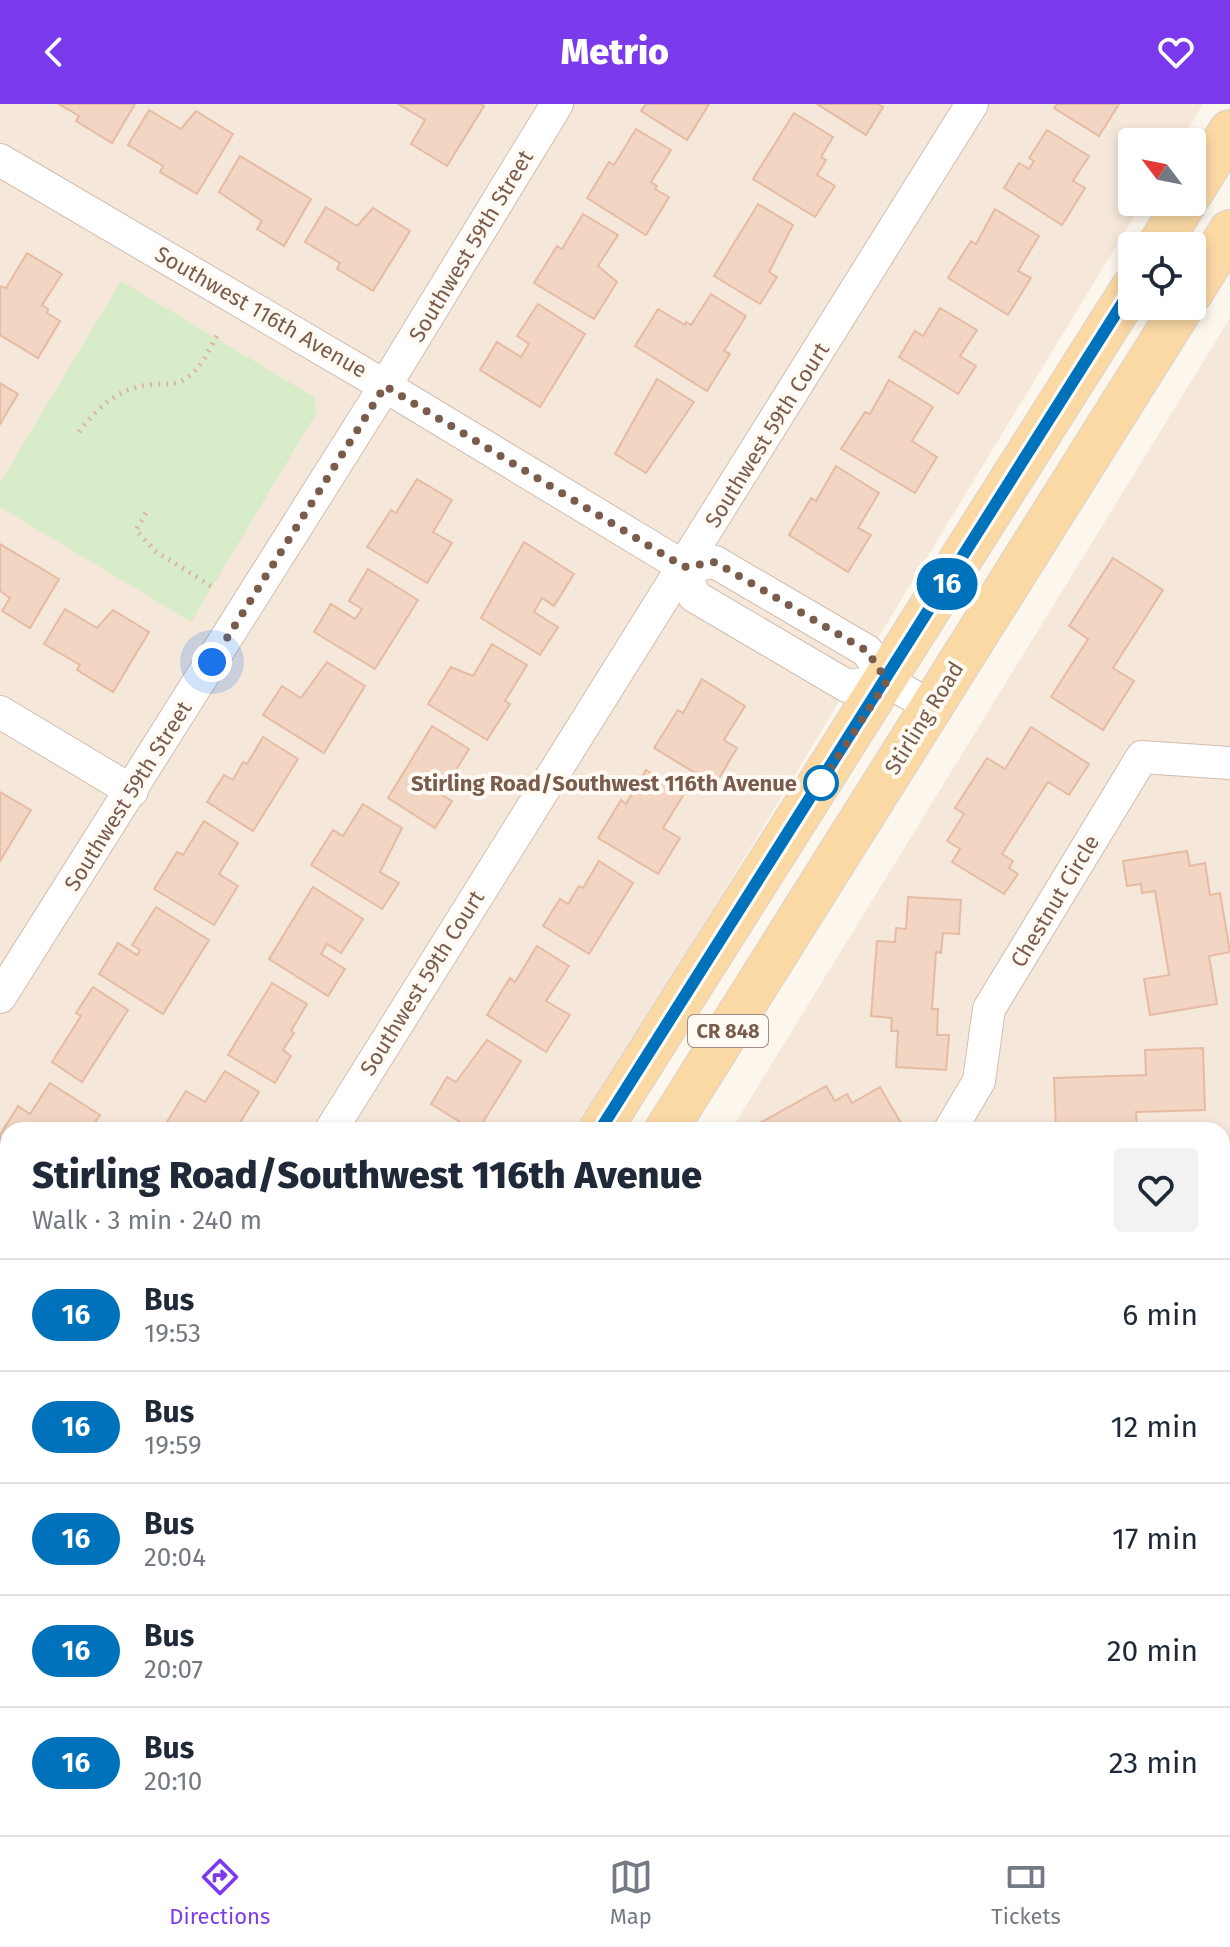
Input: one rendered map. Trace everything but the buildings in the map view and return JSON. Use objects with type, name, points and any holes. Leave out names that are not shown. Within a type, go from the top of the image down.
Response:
[{"type":"main road","points":[[1206,170],[1230,131]]},
{"type":"main road","points":[[1206,270],[1230,231]]},
{"type":"main road","name":"CR 848","points":[[605,1122],[887,681],[1118,310]]},
{"type":"main road","name":"Stirling Road","points":[[671,1122],[1174,320]]},
{"type":"street","name":"Southwest 59th Street","points":[[0,997],[385,386],[557,104]]},
{"type":"street","name":"Southwest 59th Court","points":[[336,1122],[972,104]]},
{"type":"street","name":"Southwest 116th Avenue","points":[[0,160],[385,386],[684,567]]},
{"type":"street","points":[[684,567],[694,596],[847,686],[887,681],[932,707]]},
{"type":"street","points":[[0,712],[132,791]]},
{"type":"street","name":"Chestnut Circle","points":[[955,1122],[979,1081],[989,1009],[1142,757],[1230,763]]},
{"type":"path","points":[[79,432],[102,405],[131,388],[184,380],[199,366],[218,334]]},
{"type":"path","points":[[146,513],[136,530],[155,551],[214,588]]},
{"type":"shaded area","points":[[0,104],[1203,104],[1188,128],[1118,128],[1118,216],[1134,216],[1125,232],[1118,232],[1118,243],[584,1122],[0,1122]]},
{"type":"shaded area","points":[[1230,318],[1230,1122],[736,1122]]},
{"type":"green space","points":[[121,281],[314,397],[317,412],[191,622],[0,507],[0,483]]},
{"type":"bus line","name":"16","points":[[605,1122],[887,681],[1118,310]]},
{"type":"place","name":"Stirling Road/Southwest 116th Avenue","points":[[821,783]]},
{"type":"route","points":[[212,662],[385,386],[684,567],[715,562],[867,651],[887,681],[819,786],[821,783]]}]
